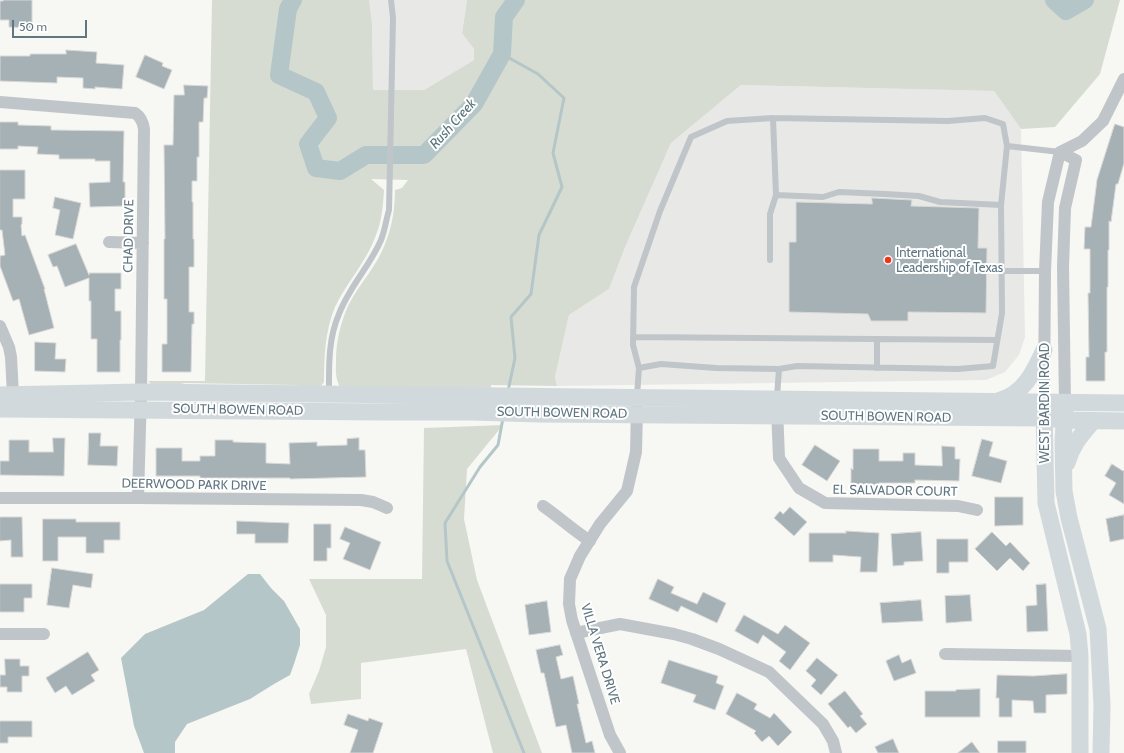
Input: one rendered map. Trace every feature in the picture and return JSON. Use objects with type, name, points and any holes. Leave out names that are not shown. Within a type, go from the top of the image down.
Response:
[{"type":"main road","points":[[997,402],[1016,392],[1029,380],[1044,350]]},
{"type":"main road","name":"SOUTH BOWEN ROAD","points":[[7,395],[141,392],[329,403]]},
{"type":"main road","name":"SOUTH BOWEN ROAD","points":[[0,409],[140,409],[329,403],[471,404],[548,397],[637,406],[777,408],[1044,410],[1065,402],[1124,403]]},
{"type":"main road","name":"SOUTH BOWEN ROAD","points":[[777,408],[997,402],[1044,410],[1065,420],[1124,421]]},
{"type":"main road","name":"WEST BARDIN ROAD","points":[[1065,402],[1063,441],[1064,491],[1069,518],[1098,629],[1102,705],[1101,753]]},
{"type":"main road","name":"SOUTH BOWEN ROAD","points":[[471,404],[540,414],[637,406]]},
{"type":"main road","name":"WEST BARDIN ROAD","points":[[1044,410],[1046,503],[1078,634],[1080,656],[1080,753]]},
{"type":"main road","points":[[1064,479],[1068,461],[1076,440],[1093,421]]},
{"type":"street","points":[[1060,152],[1082,141],[1103,121],[1124,79]]},
{"type":"street","name":"CHAD DRIVE","points":[[0,102],[135,112],[140,116],[143,122],[144,243],[138,498]]},
{"type":"street","name":"WEST BARDIN ROAD","points":[[1044,410],[1044,271],[1048,202],[1060,152],[1076,160],[1065,208],[1063,267],[1065,402]]},
{"type":"street","points":[[109,242],[144,243]]},
{"type":"street","points":[[0,326],[9,347],[11,357],[7,395]]},
{"type":"street","name":"VILLA VERA DRIVE","points":[[620,753],[610,735],[572,620],[569,604],[570,579],[580,556],[600,524],[627,491],[636,452],[637,406]]},
{"type":"street","name":"EL SALVADOR COURT","points":[[777,408],[780,458],[799,488],[825,503],[958,506],[977,510]]},
{"type":"street","name":"DEERWOOD PARK DRIVE","points":[[0,498],[362,500],[373,502],[387,508]]},
{"type":"street","points":[[543,506],[590,541]]},
{"type":"street","points":[[576,633],[620,624],[674,634],[719,649],[769,672],[823,724],[833,741],[836,753]]},
{"type":"street","points":[[0,634],[44,634]]},
{"type":"street","points":[[945,654],[1080,656]]},
{"type":"lane","points":[[329,403],[332,337],[339,314],[350,291],[367,265],[381,239],[389,210],[393,18],[391,0]]},
{"type":"lane","points":[[770,260],[770,214],[776,195],[773,118]]},
{"type":"lane","points":[[637,406],[639,368],[633,345],[634,287],[660,211],[691,137],[727,121],[773,118],[948,121],[985,118],[1003,124],[1007,146],[1001,205],[1002,313],[993,366],[958,368],[877,368],[797,366],[779,369],[716,368],[661,364],[639,368]]},
{"type":"lane","points":[[1007,146],[1060,152]]},
{"type":"lane","points":[[776,195],[823,197],[839,192],[885,194],[919,196],[940,202],[1001,205]]},
{"type":"lane","points":[[1001,271],[1044,271]]},
{"type":"lane","points":[[633,337],[998,340]]},
{"type":"lane","points":[[876,339],[877,368]]},
{"type":"lane","points":[[777,408],[779,369]]},
{"type":"shaded area","points":[[212,0],[369,0],[372,24],[373,90],[424,90],[474,60],[474,49],[462,33],[467,0],[1120,0],[1100,74],[1055,127],[1021,129],[994,91],[741,85],[671,143],[626,245],[609,289],[569,315],[555,377],[557,386],[491,385],[491,388],[340,387],[336,374],[336,353],[338,338],[344,317],[349,304],[382,252],[393,218],[395,190],[402,188],[408,180],[371,179],[384,190],[380,224],[372,245],[335,307],[329,325],[324,363],[324,382],[321,386],[185,383],[177,385],[152,385],[148,381],[205,381]]},
{"type":"shaded area","points":[[369,0],[467,0],[462,32],[474,49],[474,60],[424,90],[373,90],[372,24]]},
{"type":"shaded area","points":[[741,85],[994,91],[1021,129],[1025,337],[1019,355],[1005,372],[986,380],[557,386],[555,377],[569,315],[609,289],[626,245],[671,143]]},
{"type":"shaded area","points":[[503,425],[467,469],[464,519],[477,580],[542,753],[493,753],[466,649],[361,663],[361,699],[311,704],[309,694],[319,671],[326,647],[326,615],[309,579],[422,579],[424,428]]},
{"type":"shaded area","points":[[248,574],[260,574],[284,601],[300,629],[300,645],[290,675],[250,699],[187,724],[175,742],[175,753],[144,753],[134,726],[121,658],[145,634],[204,610]]},
{"type":"building","points":[[32,0],[32,28],[9,27],[9,20],[0,20],[0,1]]},
{"type":"building","points":[[66,50],[97,52],[96,63],[124,65],[122,89],[95,87],[95,89],[83,88],[83,78],[57,77],[57,83],[0,81],[0,56],[66,54]]},
{"type":"building","points":[[145,55],[163,63],[162,66],[172,70],[164,89],[136,77]]},
{"type":"building","points":[[184,85],[208,86],[207,98],[204,98],[203,122],[199,122],[197,181],[192,181],[194,267],[189,267],[189,312],[194,312],[194,324],[192,324],[191,372],[162,372],[162,344],[167,344],[167,299],[164,299],[164,145],[173,145],[174,95],[184,95]]},
{"type":"building","points":[[0,122],[18,122],[18,125],[51,126],[51,130],[124,131],[123,182],[125,182],[125,206],[90,207],[89,183],[110,182],[110,161],[95,161],[95,159],[59,159],[59,155],[37,154],[38,147],[18,146],[18,149],[0,149]]},
{"type":"building","points":[[1115,124],[1124,127],[1124,163],[1118,184],[1116,184],[1111,222],[1109,221],[1107,352],[1105,352],[1105,381],[1086,381],[1086,357],[1089,357],[1088,293],[1090,293],[1090,249],[1084,249],[1085,227],[1091,227],[1097,180]]},
{"type":"building","points":[[0,170],[25,170],[25,199],[13,199],[13,217],[22,217],[22,236],[25,235],[45,289],[54,328],[29,335],[19,299],[13,301],[0,266],[0,256],[5,255],[2,230],[0,230]]},
{"type":"building","points":[[55,197],[81,203],[73,239],[55,235],[60,210],[53,208]]},
{"type":"building","name":"International Leadership of Texas","points":[[872,198],[912,200],[911,206],[979,208],[978,248],[987,248],[986,313],[908,312],[908,321],[871,321],[868,314],[789,312],[789,242],[796,242],[796,202],[872,204]]},
{"type":"building","points":[[76,244],[89,275],[89,273],[121,273],[121,289],[115,289],[115,311],[121,311],[120,372],[97,372],[97,339],[91,339],[91,301],[89,301],[89,278],[65,287],[57,266],[53,267],[48,255]]},
{"type":"building","points":[[35,342],[56,343],[55,359],[66,359],[65,372],[35,371]]},
{"type":"building","points":[[89,433],[101,433],[100,446],[118,446],[117,466],[88,465]]},
{"type":"building","points":[[53,438],[65,438],[64,476],[0,475],[0,461],[9,461],[9,440],[29,440],[29,452],[53,452]]},
{"type":"building","points":[[359,438],[359,450],[365,450],[366,477],[290,479],[156,476],[156,448],[182,448],[182,461],[200,461],[200,456],[215,456],[215,440],[266,443],[266,463],[290,464],[289,443],[317,442],[317,446],[347,445],[347,439]]},
{"type":"building","points":[[982,439],[993,442],[989,456],[1007,461],[1001,483],[972,476]]},
{"type":"building","points":[[815,445],[840,461],[827,481],[802,465]]},
{"type":"building","points":[[942,446],[955,447],[955,459],[960,459],[959,481],[915,480],[915,483],[879,483],[879,485],[851,484],[853,449],[879,449],[879,461],[903,461],[903,453],[915,453],[915,465],[942,466]]},
{"type":"building","points":[[1112,464],[1123,471],[1124,470],[1124,504],[1109,495],[1116,483],[1105,476]]},
{"type":"building","points":[[995,497],[1023,497],[1023,525],[995,526]]},
{"type":"building","points":[[790,507],[807,522],[794,536],[774,518],[780,511],[783,514]]},
{"type":"building","points":[[1124,515],[1124,539],[1110,542],[1106,519]]},
{"type":"building","points":[[0,517],[22,517],[23,557],[11,557],[11,540],[0,541]]},
{"type":"building","points":[[43,519],[76,519],[76,522],[120,522],[120,540],[104,540],[104,553],[86,553],[86,537],[58,537],[58,561],[43,561]]},
{"type":"building","points":[[237,521],[289,523],[288,543],[255,543],[255,534],[237,534]]},
{"type":"building","points":[[314,524],[331,524],[331,548],[327,548],[327,561],[314,561]]},
{"type":"building","points":[[345,527],[381,542],[370,570],[343,559],[350,543],[340,539]]},
{"type":"building","points":[[846,531],[879,533],[877,572],[860,572],[861,557],[833,555],[833,562],[809,562],[809,533],[846,533]]},
{"type":"building","points":[[921,532],[923,561],[904,562],[904,565],[893,566],[891,534]]},
{"type":"building","points":[[992,532],[1006,546],[1010,542],[1030,563],[1023,571],[1010,558],[997,571],[975,549]]},
{"type":"building","points":[[937,539],[968,539],[968,562],[949,562],[949,573],[937,573]]},
{"type":"building","points":[[52,568],[93,574],[91,588],[73,585],[69,608],[47,605]]},
{"type":"building","points":[[658,579],[674,587],[671,593],[697,604],[703,592],[726,603],[717,623],[681,606],[678,612],[649,599]]},
{"type":"building","points":[[0,584],[32,584],[32,598],[24,598],[24,612],[0,612]]},
{"type":"building","points":[[1046,584],[1048,631],[1027,632],[1026,606],[1037,605],[1036,585]]},
{"type":"building","points":[[970,595],[972,621],[946,623],[945,596]]},
{"type":"building","points":[[921,600],[923,621],[882,623],[880,603]]},
{"type":"building","points":[[547,601],[551,632],[529,635],[525,605]]},
{"type":"building","points":[[744,615],[778,634],[785,625],[810,643],[790,670],[779,661],[786,652],[763,635],[758,644],[735,631]]},
{"type":"building","points":[[560,645],[563,655],[556,657],[561,679],[573,676],[579,704],[577,704],[586,743],[592,741],[595,753],[572,753],[566,725],[556,727],[544,673],[541,673],[536,650]]},
{"type":"building","points":[[88,652],[99,670],[91,675],[95,681],[72,695],[66,686],[55,693],[46,678]]},
{"type":"building","points":[[899,655],[902,663],[911,659],[916,673],[894,681],[886,661]]},
{"type":"building","points":[[817,658],[838,675],[821,695],[811,686],[816,680],[806,671]]},
{"type":"building","points":[[5,659],[20,659],[20,666],[29,666],[29,676],[22,676],[22,692],[7,692],[7,687],[0,687],[0,675],[5,675]]},
{"type":"building","points":[[669,660],[718,676],[716,683],[724,686],[715,710],[693,702],[696,695],[661,683]]},
{"type":"building","points":[[1067,674],[1067,694],[1046,695],[1046,713],[1034,713],[1033,701],[1012,700],[1012,717],[999,717],[999,698],[996,698],[997,675],[1033,676]]},
{"type":"building","points":[[980,689],[980,717],[925,717],[925,691]]},
{"type":"building","points":[[845,691],[863,714],[860,716],[867,724],[856,733],[850,726],[848,728],[828,704]]},
{"type":"building","points":[[737,693],[757,704],[754,709],[770,718],[774,713],[792,732],[778,746],[769,736],[762,742],[754,733],[756,731],[726,714]]},
{"type":"building","points":[[348,714],[368,721],[369,718],[383,723],[373,753],[350,753],[358,730],[344,725]]},
{"type":"building","points":[[0,721],[32,721],[32,737],[8,737],[8,743],[0,743]]},
{"type":"building","points":[[893,739],[899,753],[878,753],[875,747]]},
{"type":"building","points":[[998,741],[1026,741],[1026,753],[998,753]]},
{"type":"building","points":[[972,742],[980,753],[958,753]]},
{"type":"waterway","name":"Rush Creek","points":[[293,0],[288,9],[279,75],[316,92],[328,118],[308,144],[316,168],[340,171],[366,155],[424,155],[474,104],[502,54],[504,17],[516,0]]},
{"type":"waterway","name":"Rush Creek","points":[[1054,0],[1066,11],[1085,0]]},
{"type":"waterway","points":[[502,54],[538,74],[564,98],[553,153],[562,187],[539,235],[531,294],[511,317],[515,358],[508,391]]},
{"type":"waterway","points":[[503,418],[498,445],[480,467],[445,523],[447,561],[524,753]]},
{"type":"place","name":"International Leadership of Texas","points":[[888,260]]}]
